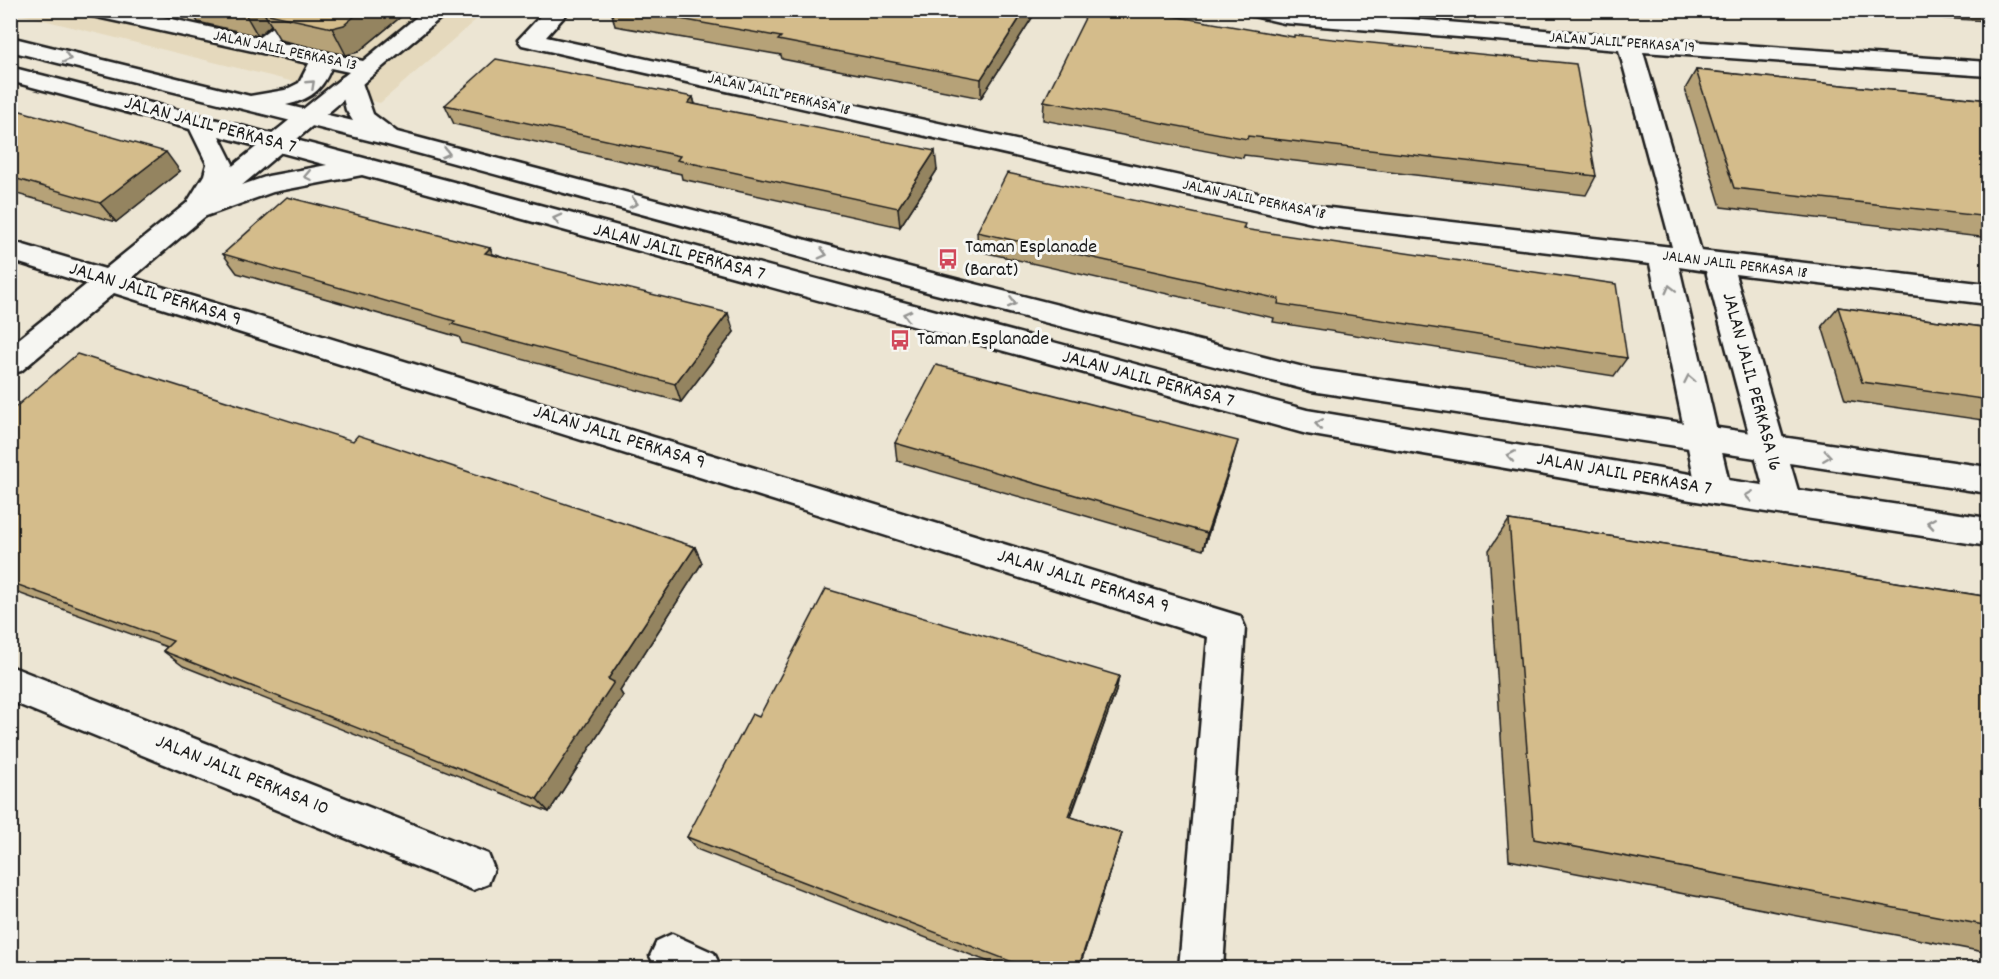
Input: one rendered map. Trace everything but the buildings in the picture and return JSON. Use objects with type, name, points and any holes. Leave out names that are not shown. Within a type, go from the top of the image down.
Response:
[{"type":"street","name":"JALAN JALIL PERKASA 13","points":[[97,10],[145,15],[259,46],[322,59],[360,76]]},
{"type":"street","name":"JALAN JALIL PERKASA 13","points":[[10,363],[439,10]]},
{"type":"street","name":"JALAN JALIL PERKASA 18","points":[[559,10],[530,39],[1321,216],[1989,294]]},
{"type":"street","name":"JALAN JALIL PERKASA 19","points":[[1257,10],[1284,16],[1629,44],[1989,69]]},
{"type":"street","name":"JALAN JALIL PERKASA 7","points":[[10,44],[390,138],[905,276],[1311,380],[1989,480]]},
{"type":"street","name":"JALAN JALIL PERKASA 16","points":[[1629,44],[1690,259],[1769,448],[1784,501]]},
{"type":"street","points":[[244,102],[283,98],[308,88],[318,76],[322,59]]},
{"type":"street","name":"JALAN JALIL PERKASA 7","points":[[10,74],[365,166],[913,317],[1307,422],[1714,491],[1989,531]]},
{"type":"street","points":[[360,76],[360,116],[364,123],[390,138]]},
{"type":"street","points":[[195,211],[218,175],[220,164],[200,123]]},
{"type":"street","points":[[195,211],[268,185],[365,166]]},
{"type":"street","name":"JALAN JALIL PERKASA 9","points":[[10,250],[1227,627],[1201,969]]},
{"type":"street","name":"JALAN JALIL PERKASA 16","points":[[1690,259],[1678,321],[1700,436],[1714,491]]},
{"type":"street","name":"JALAN JALIL PERKASA 10","points":[[10,683],[473,869]]},
{"type":"lane","points":[[259,46],[305,10]]},
{"type":"shaded area","points":[[11,10],[486,11],[380,103],[11,12]]},
{"type":"place","name":"Taman Esplanade (Barat)","points":[[948,259]]},
{"type":"place","name":"Taman Esplanade","points":[[900,340]]}]
